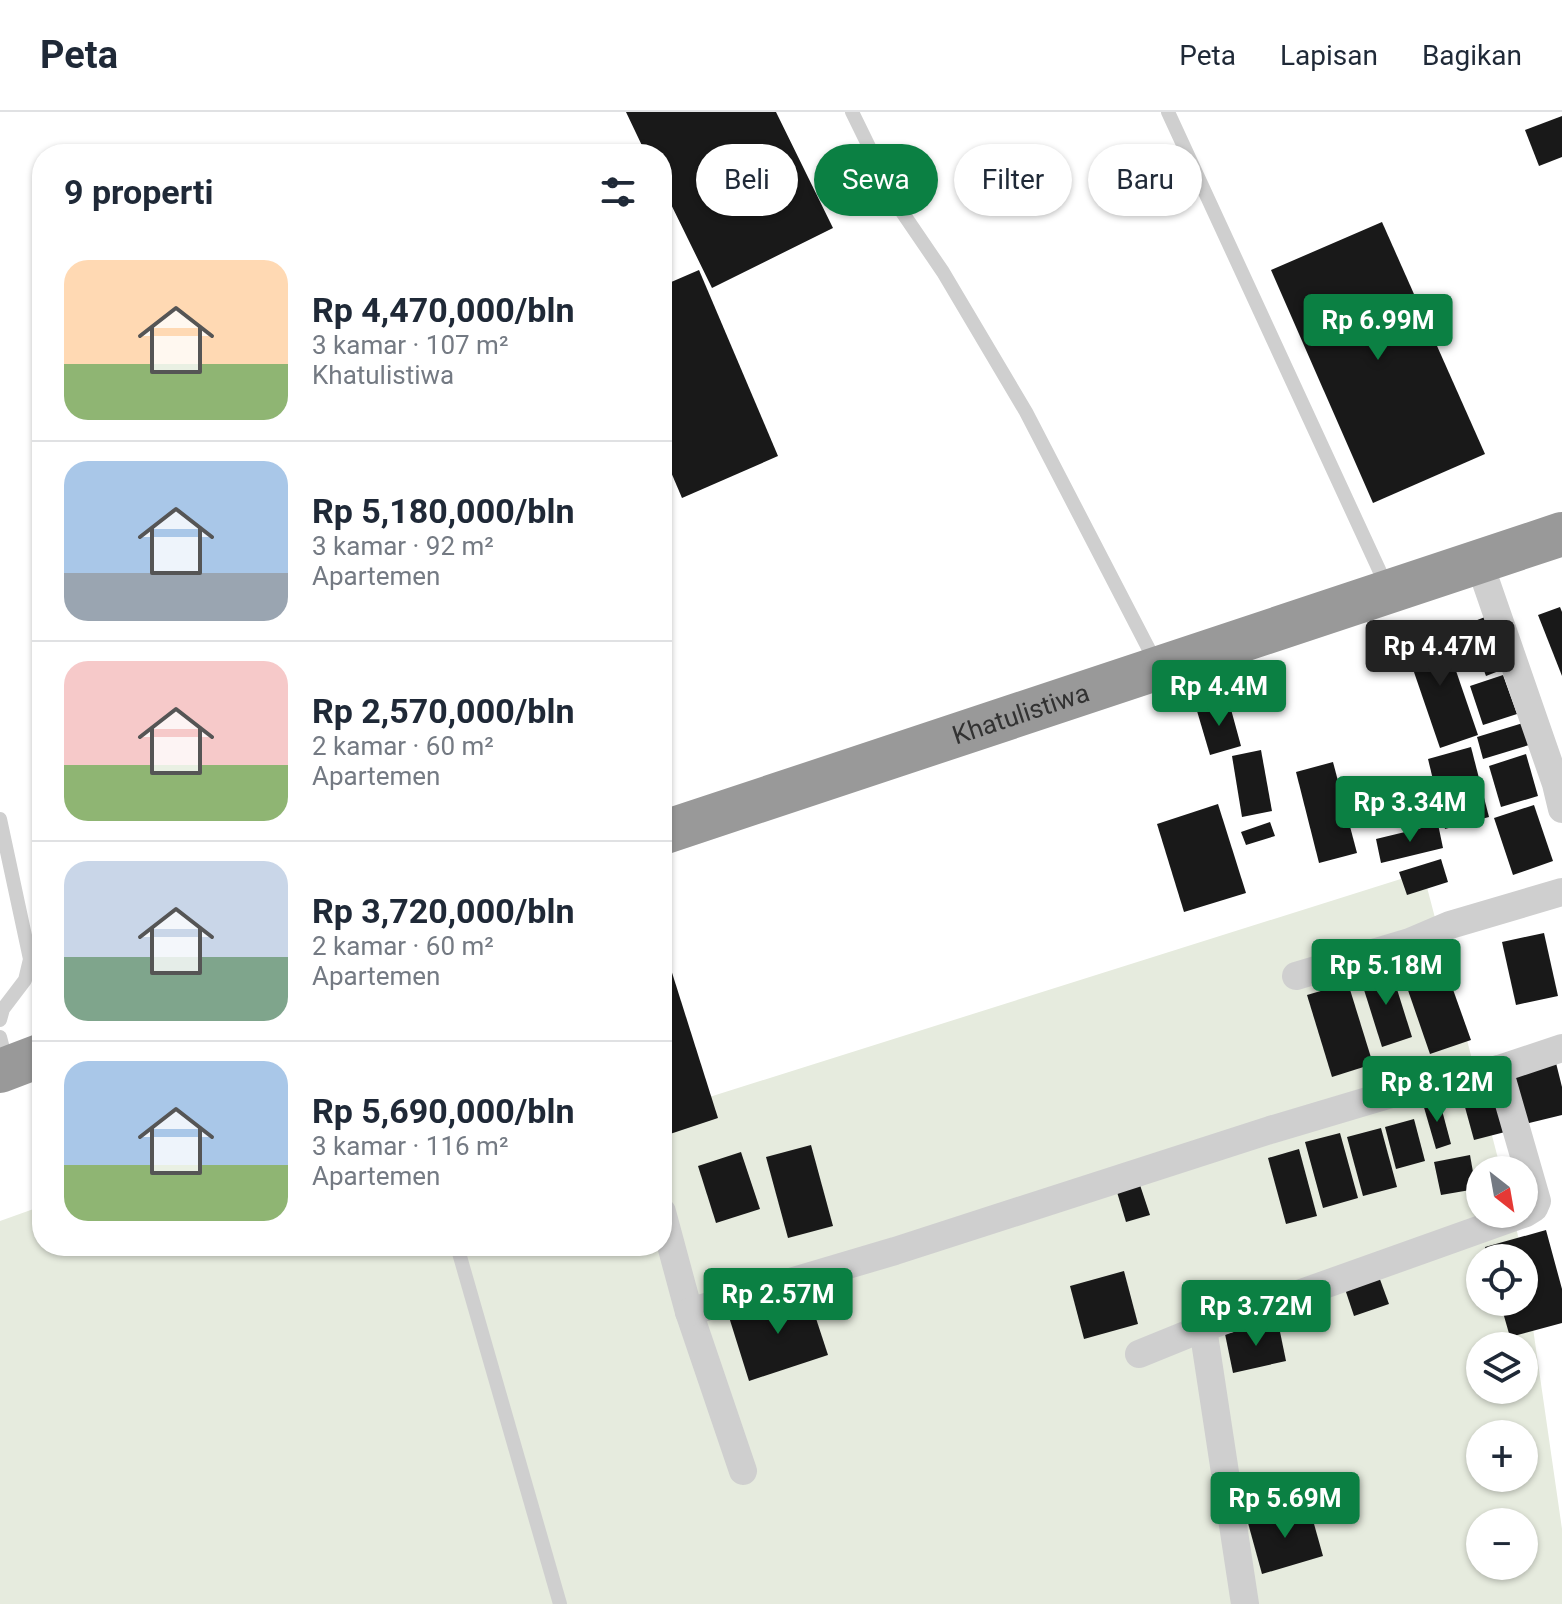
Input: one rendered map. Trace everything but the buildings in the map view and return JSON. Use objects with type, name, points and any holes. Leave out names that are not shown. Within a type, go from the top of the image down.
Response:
[{"type":"highway","name":"Khatulistiwa","points":[[672,830],[1562,534]]},
{"type":"street","points":[[1479,562],[1562,809]]},
{"type":"street","points":[[1296,976],[1562,892]]},
{"type":"street","points":[[689,1312],[895,1251],[1285,1125],[1438,1080],[1499,1069],[1562,1048]]},
{"type":"street","points":[[1139,1354],[1534,1208],[1537,1201],[1499,1069]]},
{"type":"street","points":[[672,1249],[689,1312],[743,1471]]},
{"type":"street","points":[[1203,1328],[1245,1604]]},
{"type":"lane","points":[[852,112],[898,206],[943,272],[1026,412],[1158,667]]},
{"type":"lane","points":[[1168,112],[1389,591]]},
{"type":"lane","points":[[0,819],[30,959],[25,980],[3,1009],[0,1020]]},
{"type":"lane","points":[[460,1256],[560,1604]]},
{"type":"shaded area","points":[[1423,872],[1497,1156],[1466,1156],[1466,1228],[1516,1228],[1520,1244],[1466,1244],[1466,1316],[1531,1316],[1534,1332],[1466,1332],[1466,1404],[1538,1404],[1538,1363],[1562,1529],[1562,1604],[0,1604],[0,1221],[32,1210],[32,1256],[672,1256],[672,1109]]}]
